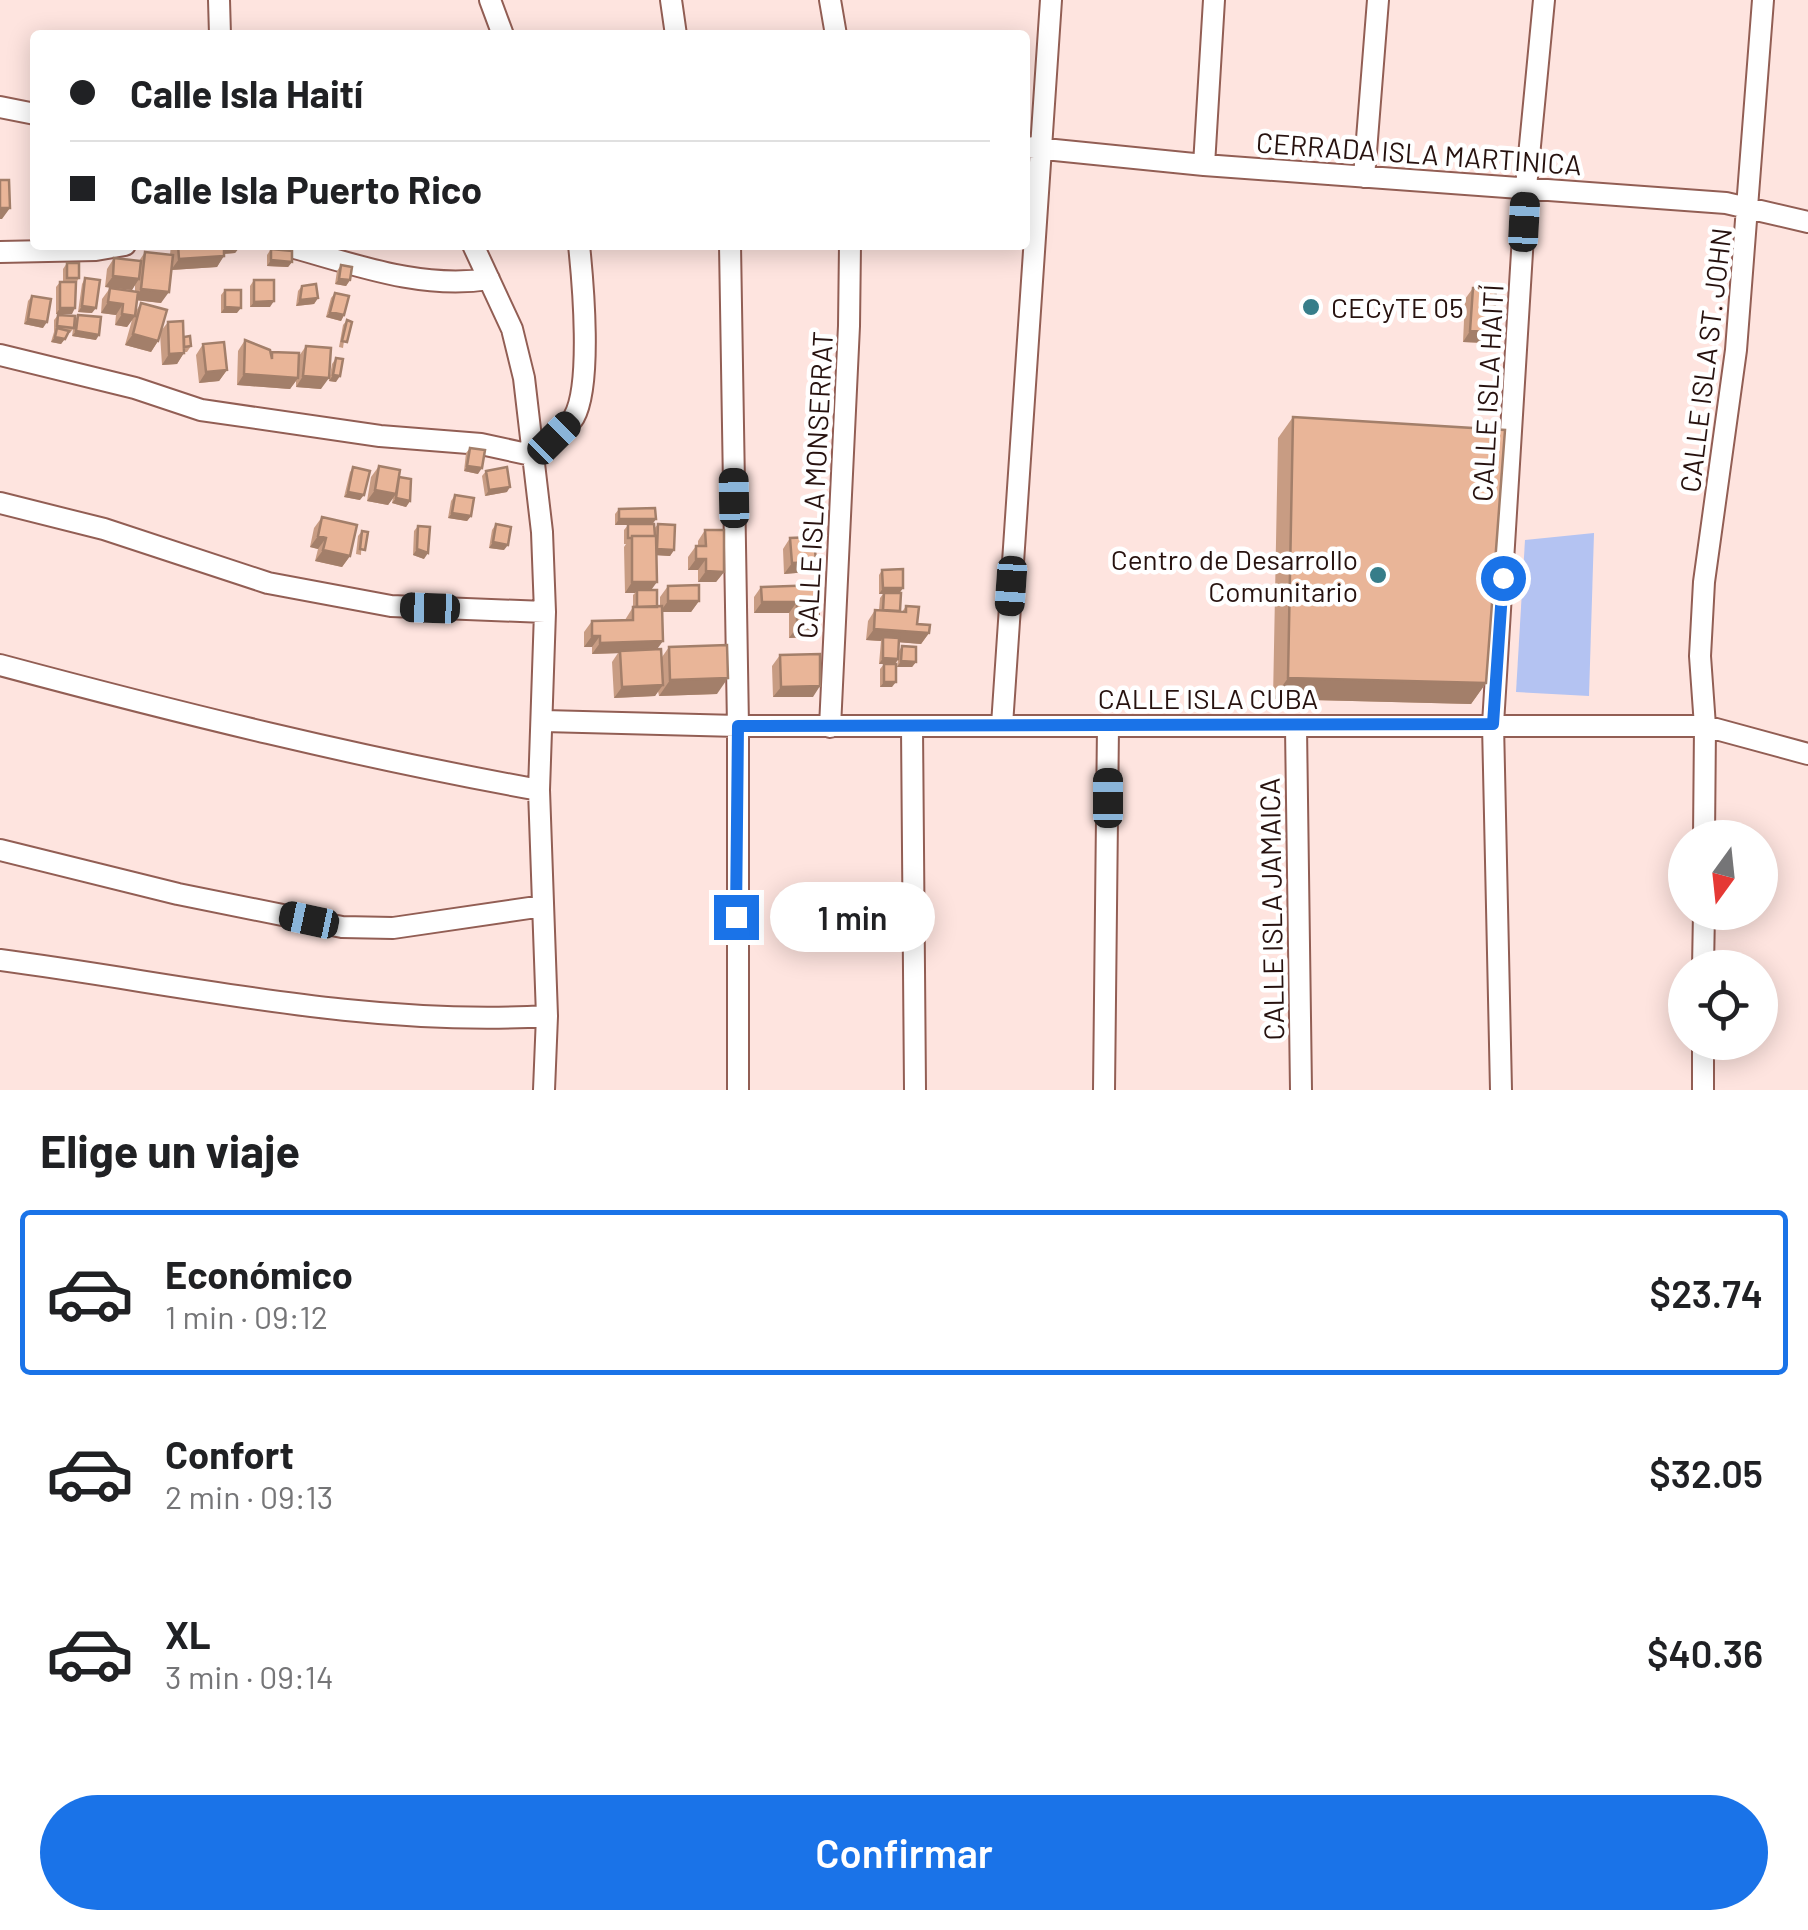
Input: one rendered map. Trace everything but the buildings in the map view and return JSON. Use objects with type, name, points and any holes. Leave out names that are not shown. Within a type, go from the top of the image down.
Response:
[{"type":"street","points":[[220,0],[220,30]]},
{"type":"street","points":[[490,0],[501,30]]},
{"type":"street","points":[[671,0],[675,30]]},
{"type":"street","points":[[830,0],[835,30]]},
{"type":"street","points":[[1030,186],[1051,0]]},
{"type":"street","points":[[1204,165],[1214,0]]},
{"type":"street","points":[[1364,177],[1378,0]]},
{"type":"street","name":"CALLE ISLA HAITÍ","points":[[1501,1090],[1493,724],[1526,187],[1544,0]]},
{"type":"street","name":"CALLE ISLA ST. JOHN","points":[[1704,820],[1705,726],[1700,656],[1704,582],[1736,350],[1763,0]]},
{"type":"street","points":[[0,107],[30,113]]},
{"type":"street","name":"CERRADA ISLA MARTINICA","points":[[1032,148],[1204,165],[1750,206],[1808,222]]},
{"type":"street","points":[[0,252],[96,250]]},
{"type":"street","points":[[303,250],[411,279],[459,284],[489,278]]},
{"type":"street","points":[[476,250],[516,345],[536,456],[545,612],[540,790],[547,1016],[544,1090]]},
{"type":"street","points":[[536,456],[572,420],[581,400],[583,284],[580,250]]},
{"type":"street","points":[[730,250],[738,726],[738,1090]]},
{"type":"street","name":"CALLE ISLA MONSERRAT","points":[[830,727],[850,250]]},
{"type":"street","points":[[1002,725],[1027,250]]},
{"type":"street","points":[[0,354],[135,388],[201,410],[380,436],[481,444],[536,456]]},
{"type":"street","points":[[0,503],[104,529],[268,583],[392,606],[545,612]]},
{"type":"street","points":[[0,665],[248,730],[392,763],[540,790]]},
{"type":"street","name":"CALLE ISLA CUBA","points":[[544,721],[830,727],[1705,726],[1808,754]]},
{"type":"street","points":[[912,726],[915,1090]]},
{"type":"street","points":[[1104,1090],[1108,726]]},
{"type":"street","name":"CALLE ISLA JAMAICA","points":[[1296,726],[1301,1090]]},
{"type":"street","points":[[0,850],[178,894],[342,926],[411,926],[543,906]]},
{"type":"street","points":[[0,960],[291,1005],[411,1017],[491,1020],[547,1016]]},
{"type":"street","points":[[1702,1090],[1703,1060]]},
{"type":"shaded area","points":[[1594,533],[1589,696],[1516,692],[1525,540]]},
{"type":"place","name":"CECyTE 05","points":[[1311,307]]},
{"type":"place","name":"Centro de Desarrollo Comunitario","points":[[1378,575]]},
{"type":"route","points":[[736,917],[738,726],[1493,724],[1503,578]]}]
